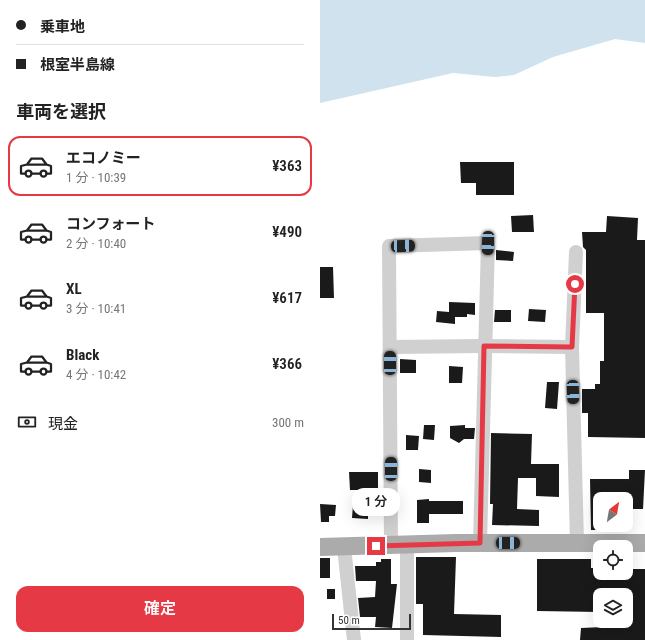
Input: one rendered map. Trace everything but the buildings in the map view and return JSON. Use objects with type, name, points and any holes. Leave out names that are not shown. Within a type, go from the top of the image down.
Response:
[{"type":"main road","points":[[320,547],[480,543],[645,543]]},
{"type":"street","points":[[407,640],[399,545],[390,348],[389,246],[488,243],[484,346],[480,543]]},
{"type":"street","points":[[576,252],[572,347],[578,543]]},
{"type":"street","points":[[390,348],[484,346],[572,347]]},
{"type":"street","points":[[344,547],[354,640]]},
{"type":"water","points":[[320,0],[645,0],[645,43],[615,39],[553,57],[514,75],[495,77],[453,73],[320,103]]},
{"type":"route","points":[[376,546],[480,543],[484,346],[572,347],[575,284]]}]
